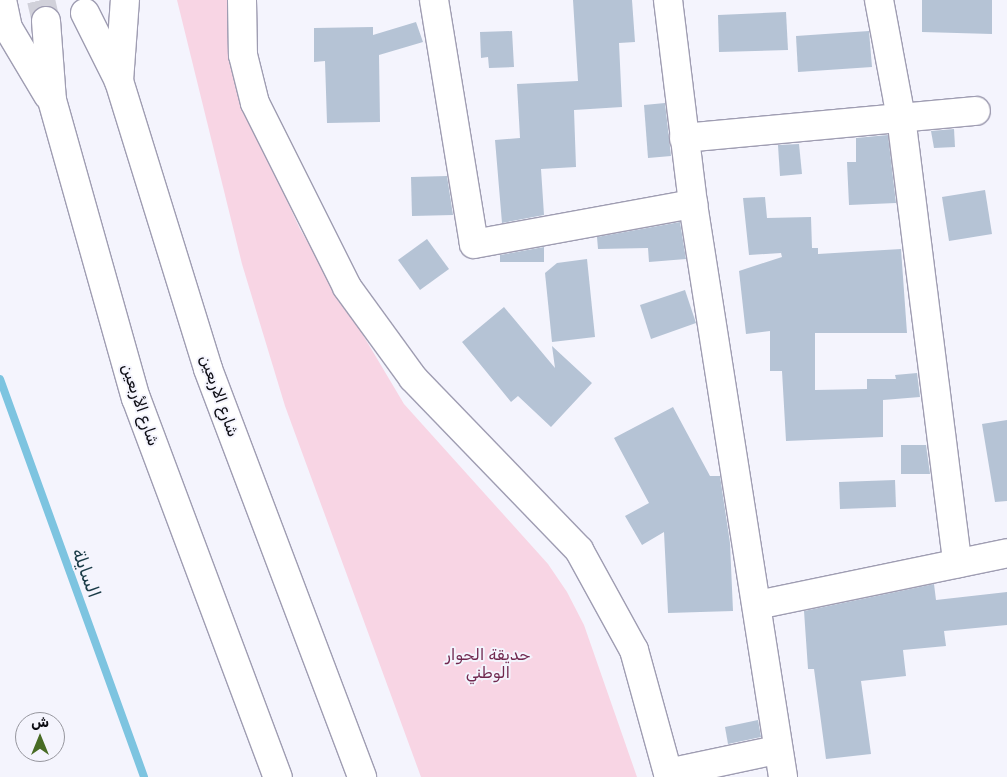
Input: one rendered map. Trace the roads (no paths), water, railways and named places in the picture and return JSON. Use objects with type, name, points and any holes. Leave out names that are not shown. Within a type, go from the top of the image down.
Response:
[{"type":"street","points":[[2,0],[8,28],[52,100]]},
{"type":"street","points":[[119,81],[125,0]]},
{"type":"street","points":[[242,0],[243,55],[255,103],[348,287],[413,378],[579,550],[634,650],[669,775],[776,750]]},
{"type":"street","points":[[434,0],[474,244],[693,204]]},
{"type":"street","points":[[668,0],[693,204],[757,605],[776,750],[783,777]]},
{"type":"street","points":[[879,0],[901,117],[957,563]]},
{"type":"street","name":"شارع الاربعين","points":[[85,13],[119,81],[208,369],[362,777]]},
{"type":"street","name":"شارع الأربعين","points":[[46,21],[52,100],[136,398],[278,777]]},
{"type":"street","points":[[684,138],[976,111]]},
{"type":"street","points":[[757,605],[1007,553]]},
{"type":"waterway","name":"السايلة","points":[[0,379],[144,777]]},
{"type":"tunnel","points":[[41,0],[46,21]]},
{"type":"park label","name":"حديقة الحوار الوطني","points":[[488,664]]}]
